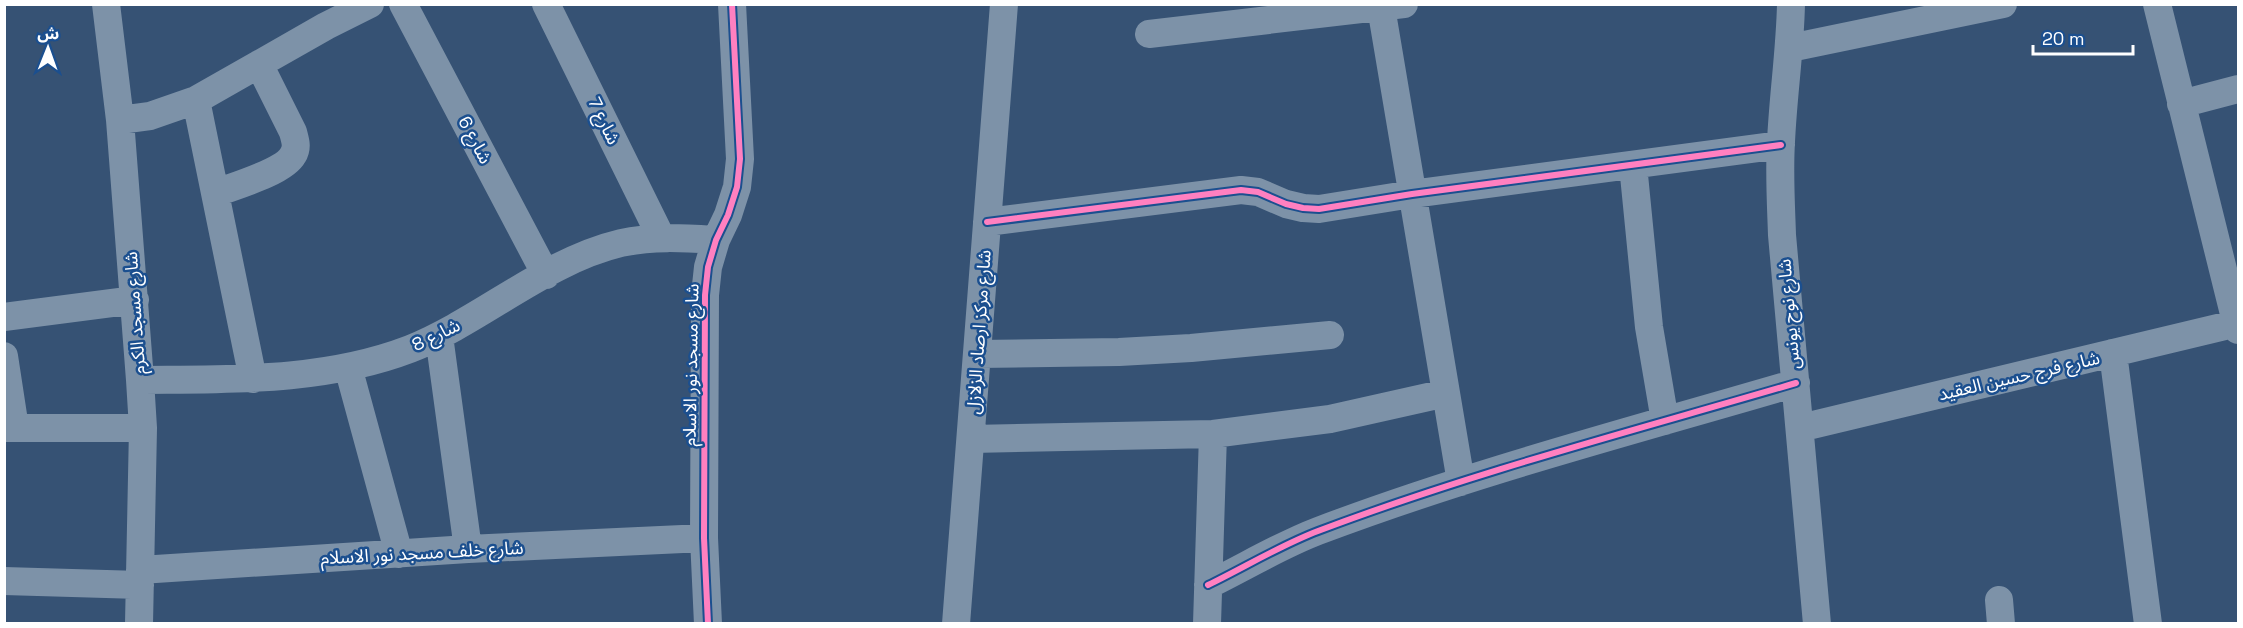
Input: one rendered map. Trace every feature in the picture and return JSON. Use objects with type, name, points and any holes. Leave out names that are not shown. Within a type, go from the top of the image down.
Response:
[{"type":"street","name":"شارع مسجد الكرم","points":[[106,4],[120,120],[140,380],[142,428],[139,624]]},
{"type":"street","points":[[120,120],[150,116],[196,100],[326,26],[370,4]]},
{"type":"street","name":"شارع 6","points":[[403,4],[546,275]]},
{"type":"street","name":"شارع 7","points":[[546,4],[661,237]]},
{"type":"street","name":"شارع مسجد نور الاسلام","points":[[708,624],[704,538],[705,295],[708,267],[716,240],[731,206],[740,159],[732,4]]},
{"type":"street","name":"شارع مركز ارصاد الزلازل","points":[[956,624],[1004,4]]},
{"type":"street","name":"شارع نوح يونس","points":[[1791,4],[1790,48],[1781,145],[1782,235],[1817,624]]},
{"type":"street","points":[[1790,48],[2003,4]]},
{"type":"street","points":[[2157,4],[2238,325]]},
{"type":"street","points":[[1149,34],[1393,6],[1412,194],[1461,482]]},
{"type":"street","points":[[216,193],[281,167],[292,158],[295,151],[293,132],[259,64]]},
{"type":"street","points":[[2181,104],[2238,89]]},
{"type":"street","points":[[196,100],[253,379]]},
{"type":"street","points":[[987,222],[1241,190],[1258,192],[1286,204],[1319,209],[1412,194],[1781,145]]},
{"type":"street","points":[[1633,165],[1648,327],[1665,421]]},
{"type":"street","name":"شارع 8","points":[[140,380],[253,379],[348,368],[399,352],[439,336],[546,275],[581,258],[620,244],[661,237],[716,240]]},
{"type":"street","points":[[4,318],[135,300]]},
{"type":"street","name":"شارع فرج حسين العقيد","points":[[1800,428],[2238,325]]},
{"type":"street","points":[[977,354],[1181,349],[1330,335]]},
{"type":"street","points":[[439,336],[468,549]]},
{"type":"street","points":[[2113,353],[2148,624]]},
{"type":"street","points":[[4,356],[10,428],[142,428]]},
{"type":"street","points":[[348,368],[399,554]]},
{"type":"street","points":[[1209,585],[1317,531],[1461,482],[1796,383]]},
{"type":"street","points":[[971,439],[1213,434],[1330,419],[1446,393]]},
{"type":"street","points":[[1207,624],[1213,434]]},
{"type":"street","name":"شارع خلف مسجد نور الاسلام","points":[[4,581],[140,578],[468,549],[704,538]]},
{"type":"cycle path","points":[[708,624],[704,538],[705,295],[708,267],[737,187],[740,159],[732,4]]},
{"type":"cycle path","points":[[987,222],[1241,190],[1258,192],[1286,204],[1319,209],[1412,194],[1781,145]]},
{"type":"cycle path","points":[[1208,585],[1304,537],[1377,510],[1556,452],[1796,383]]}]
